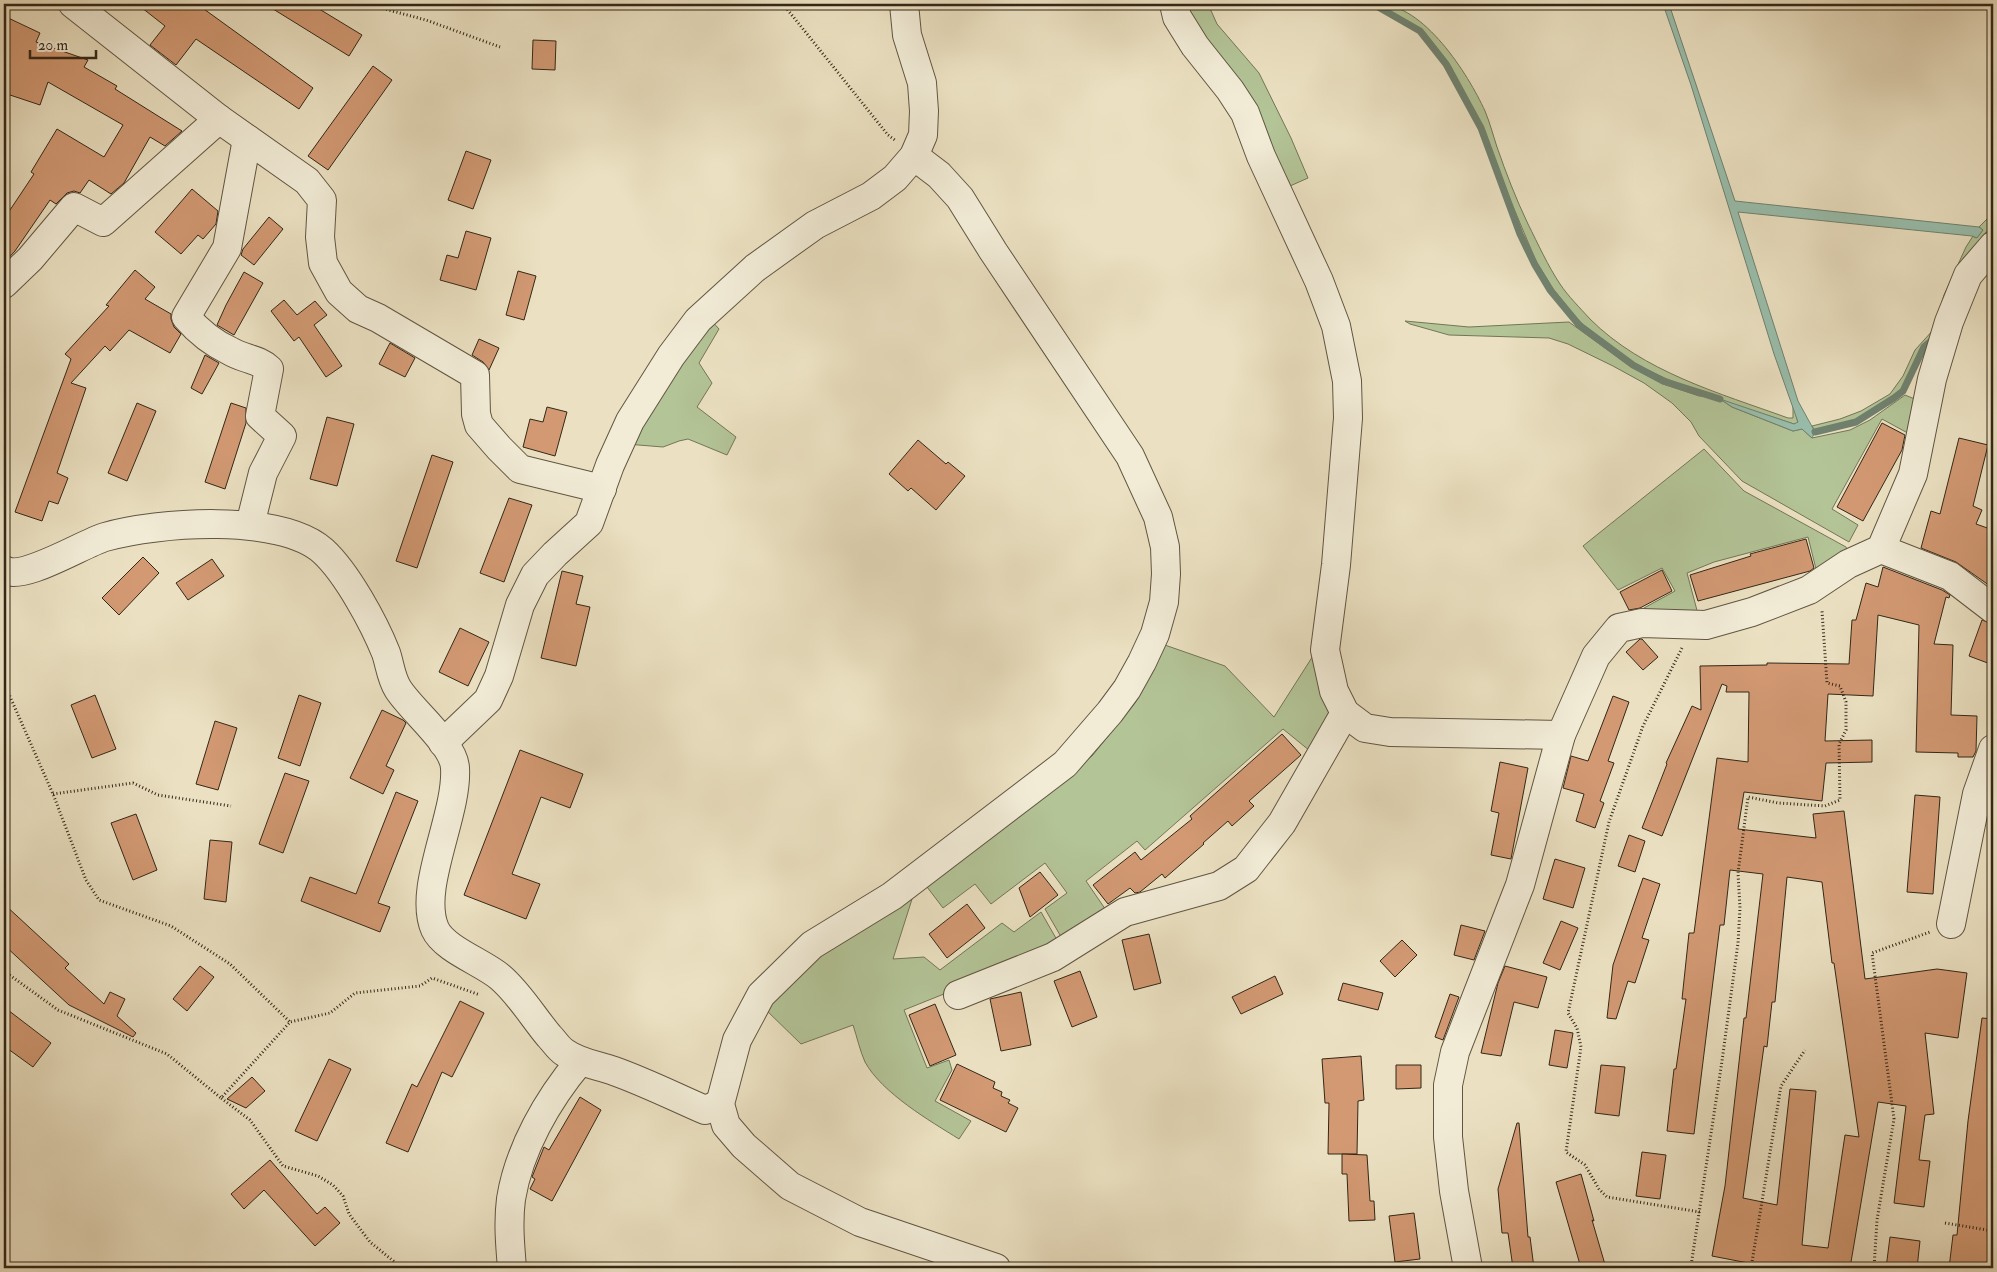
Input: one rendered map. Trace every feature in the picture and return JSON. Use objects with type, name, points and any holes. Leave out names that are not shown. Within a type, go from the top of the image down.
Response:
[{"type":"street","points":[[73,4],[219,119],[307,181],[322,200],[320,237],[323,263],[339,292],[358,309],[378,318],[475,375],[476,414],[479,425],[520,469],[602,489]]},
{"type":"street","points":[[442,743],[488,700],[499,676],[520,605],[535,575],[589,523],[610,466],[630,421],[698,320],[754,268],[815,224],[871,196],[895,178],[914,156],[923,135],[924,111],[922,83],[907,35],[904,4]]},
{"type":"street","points":[[1174,4],[1178,17],[1195,46],[1230,90],[1245,113],[1260,156],[1319,281],[1336,326],[1347,381],[1348,418],[1336,564],[1325,650],[1334,690],[1345,713],[1365,728],[1390,732],[1561,735]]},
{"type":"street","points":[[4,284],[30,259],[74,206],[103,222],[219,119]]},
{"type":"street","points":[[247,139],[228,248],[186,317],[196,328],[229,351],[249,360],[262,362],[269,369],[260,416],[282,436],[262,474],[250,525]]},
{"type":"street","points":[[914,156],[939,175],[960,198],[993,251],[1130,456],[1158,518],[1165,547],[1164,602],[1155,634],[1127,689],[1110,712],[1065,764],[892,896],[812,945],[761,996],[737,1040],[720,1104],[726,1124],[744,1146],[790,1186],[860,1222],[996,1268]]},
{"type":"street","points":[[1881,550],[1913,474],[1932,379],[1949,322],[1968,275],[1993,246]]},
{"type":"street","points":[[4,570],[8,573],[17,573],[36,568],[104,538],[137,530],[250,525],[279,530],[305,539],[323,551],[339,570],[374,627],[386,655],[393,679],[400,692],[451,753],[456,767],[451,809],[430,893],[434,927],[441,938],[502,978],[562,1051],[580,1062],[615,1071],[705,1110],[720,1104]]},
{"type":"street","points":[[1468,1268],[1454,1190],[1448,1137],[1448,1085],[1454,1052],[1520,885],[1561,735],[1596,656],[1619,628],[1642,623],[1706,625],[1752,612],[1809,590],[1848,564],[1881,550],[1950,576],[1993,609]]},
{"type":"street","points":[[958,995],[1053,957],[1126,912],[1219,886],[1246,869],[1282,823],[1345,713]]},
{"type":"street","points":[[1951,924],[1977,794],[1993,749]]},
{"type":"street","points":[[512,1268],[510,1235],[512,1199],[521,1160],[541,1119],[562,1083],[580,1062]]},
{"type":"path","points":[[366,4],[426,20],[500,48]]},
{"type":"path","points":[[783,4],[888,135],[914,156]]},
{"type":"path","points":[[1721,1268],[1691,1266],[1738,943],[1740,908],[1738,874],[1748,797],[1778,803],[1825,806],[1840,800],[1839,744],[1846,730],[1846,702],[1840,686],[1827,683],[1820,582]]},
{"type":"path","points":[[1700,1212],[1607,1197],[1599,1189],[1585,1165],[1566,1152],[1581,1047],[1577,1028],[1568,1013],[1609,822],[1643,726],[1683,646],[1706,625]]},
{"type":"path","points":[[4,682],[53,794],[86,880],[99,900],[171,926],[230,964],[290,1022]]},
{"type":"path","points":[[53,794],[133,783],[158,795],[230,806]]},
{"type":"path","points":[[1874,1268],[1877,1220],[1894,1119],[1872,953],[1951,924]]},
{"type":"path","points":[[4,971],[58,1010],[167,1054],[250,1120],[283,1166],[318,1176],[333,1184],[343,1196],[349,1214],[370,1242],[402,1268]]},
{"type":"path","points":[[221,1098],[290,1022],[330,1013],[354,993],[420,986],[432,978],[481,995],[502,978]]},
{"type":"path","points":[[1751,1268],[1781,1086],[1805,1050]]},
{"type":"path","points":[[1945,1223],[1993,1231]]},
{"type":"shaded area","points":[[1186,4],[1208,4],[1217,24],[1259,73],[1291,138],[1308,178],[1290,186],[1191,19]]},
{"type":"shaded area","points":[[1378,4],[1395,7],[1412,16],[1428,28],[1456,61],[1485,111],[1515,196],[1551,270],[1574,302],[1611,337],[1658,367],[1709,390],[1788,418],[1793,418],[1793,405],[1798,423],[1794,424],[1723,401],[1732,407],[1793,431],[1802,429],[1812,438],[1850,430],[1870,420],[1905,395],[1922,402],[1915,437],[1882,419],[1832,509],[1858,525],[1849,542],[1742,481],[1699,436],[1691,422],[1672,403],[1644,383],[1613,366],[1568,344],[1549,338],[1449,335],[1405,321],[1469,327],[1569,322],[1631,367],[1663,384],[1699,396],[1717,398],[1667,379],[1635,364],[1587,329],[1575,316],[1554,290],[1536,261],[1509,197],[1484,129],[1450,65],[1419,28]]},
{"type":"shaded area","points":[[1663,4],[1669,4],[1735,201],[1979,227],[1983,230],[1977,238],[1738,212],[1798,401],[1815,432],[1812,438],[1802,429],[1793,431],[1732,407],[1720,399],[1794,424],[1798,422],[1774,354],[1691,85]]},
{"type":"shaded area","points":[[1993,213],[1993,228],[1974,249],[1939,333],[1923,347],[1902,391],[1856,421],[1815,431],[1812,426],[1840,419],[1861,411],[1890,394],[1903,376],[1915,350],[1934,329],[1944,295],[1966,247],[1973,236],[1976,238],[1983,230],[1979,227]]},
{"type":"shaded area","points":[[709,318],[719,329],[699,363],[712,383],[697,407],[736,437],[727,455],[688,439],[663,447],[626,444]]},
{"type":"shaded area","points":[[1704,449],[1744,491],[1846,547],[1848,552],[1817,573],[1808,537],[1714,562],[1687,573],[1698,614],[1646,615],[1644,608],[1675,591],[1662,568],[1618,590],[1583,546]]},
{"type":"shaded area","points":[[1162,644],[1225,666],[1274,717],[1318,648],[1337,714],[1315,755],[1283,729],[1145,850],[1137,841],[1086,881],[1110,916],[1064,942],[1045,909],[1067,893],[1045,863],[991,904],[975,884],[943,908],[924,883],[1092,756],[1135,703],[1147,682]]},
{"type":"shaded area","points":[[913,896],[893,959],[924,957],[940,970],[1002,923],[1014,932],[1041,912],[1061,947],[904,1010],[927,1068],[949,1060],[952,1070],[935,1101],[971,1121],[959,1139],[934,1124],[883,1085],[865,1062],[853,1025],[801,1044],[764,1008],[832,945]]},
{"type":"building","points":[[137,4],[197,4],[313,88],[299,109],[196,39],[176,65],[150,45],[165,26]]},
{"type":"building","points":[[265,4],[311,4],[362,35],[349,56]]},
{"type":"building","points":[[4,16],[40,33],[36,42],[88,60],[84,67],[117,86],[115,89],[182,131],[165,146],[150,137],[124,183],[111,194],[89,180],[80,193],[74,191],[67,193],[56,204],[50,200],[15,251],[4,263],[4,219],[34,174],[31,172],[57,129],[104,157],[123,125],[48,82],[40,105],[4,93]]},
{"type":"building","points":[[533,40],[556,41],[555,70],[532,69]]},
{"type":"building","points":[[373,66],[392,80],[328,170],[308,156]]},
{"type":"building","points":[[466,151],[491,160],[473,209],[448,200]]},
{"type":"building","points":[[192,189],[218,211],[216,224],[203,239],[198,235],[181,254],[155,232]]},
{"type":"building","points":[[269,217],[283,229],[254,265],[241,255],[243,249]]},
{"type":"building","points":[[466,231],[491,238],[476,290],[440,280],[447,255],[458,258]]},
{"type":"building","points":[[135,270],[155,287],[145,299],[171,314],[174,327],[181,334],[170,353],[129,330],[110,351],[105,346],[71,383],[86,388],[57,473],[68,478],[58,504],[49,501],[42,521],[15,512],[71,359],[65,354],[109,306],[106,305]]},
{"type":"building","points":[[518,271],[536,276],[524,320],[506,315]]},
{"type":"building","points":[[244,272],[263,283],[234,335],[217,325]]},
{"type":"building","points":[[284,300],[297,315],[315,301],[327,315],[314,325],[342,366],[326,377],[299,337],[294,341],[271,311]]},
{"type":"building","points":[[479,339],[499,348],[489,370],[483,362],[472,355]]},
{"type":"building","points":[[390,343],[415,358],[405,377],[379,364]]},
{"type":"building","points":[[205,355],[219,363],[202,394],[191,388]]},
{"type":"building","points":[[137,403],[156,411],[127,481],[108,473]]},
{"type":"building","points":[[231,403],[246,408],[246,423],[225,489],[205,482]]},
{"type":"building","points":[[547,407],[567,412],[555,456],[523,447],[530,419],[543,422]]},
{"type":"building","points":[[327,417],[354,424],[337,486],[310,479]]},
{"type":"building","points":[[1882,423],[1905,435],[1902,450],[1863,521],[1837,507]]},
{"type":"building","points":[[1959,438],[1988,445],[1973,506],[1982,510],[1976,524],[1993,530],[1993,588],[1956,562],[1921,548],[1931,511],[1940,514]]},
{"type":"building","points":[[918,440],[946,464],[948,462],[965,476],[936,510],[911,488],[908,491],[889,474]]},
{"type":"building","points":[[432,455],[453,462],[417,568],[396,561]]},
{"type":"building","points":[[509,498],[532,505],[504,582],[480,573]]},
{"type":"building","points":[[1806,539],[1814,568],[1810,571],[1698,601],[1690,575],[1751,556],[1750,554]]},
{"type":"building","points":[[143,557],[159,573],[119,615],[102,598]]},
{"type":"building","points":[[212,559],[224,576],[188,600],[176,583]]},
{"type":"building","points":[[1883,567],[1942,590],[1950,595],[1949,598],[1946,597],[1934,644],[1953,645],[1951,715],[1977,716],[1976,751],[1973,757],[1958,757],[1958,753],[1916,752],[1919,625],[1878,615],[1873,696],[1828,694],[1825,741],[1872,740],[1872,762],[1826,763],[1822,801],[1744,792],[1738,829],[1816,838],[1813,814],[1844,811],[1865,979],[1937,969],[1967,973],[1958,1038],[1925,1033],[1934,1114],[1925,1115],[1919,1160],[1930,1161],[1924,1207],[1894,1203],[1906,1106],[1878,1102],[1850,1268],[1768,1268],[1712,1256],[1725,1186],[1763,874],[1730,870],[1724,925],[1720,925],[1694,1134],[1667,1131],[1674,1069],[1676,1069],[1686,999],[1682,999],[1689,933],[1694,933],[1717,758],[1748,762],[1749,692],[1726,692],[1727,686],[1722,684],[1662,836],[1642,828],[1666,763],[1692,706],[1701,710],[1700,666],[1767,665],[1767,663],[1849,664],[1852,620],[1856,620],[1866,583],[1878,587]],"holes":[[[1787,877],[1822,882],[1832,963],[1834,963],[1859,1137],[1845,1135],[1828,1248],[1802,1245],[1816,1091],[1790,1089],[1777,1205],[1743,1198],[1764,1046],[1767,1047],[1772,1002],[1775,1002]]]},
{"type":"building","points":[[1662,570],[1672,591],[1640,608],[1629,610],[1620,592]]},
{"type":"building","points":[[562,571],[583,576],[576,604],[590,607],[576,666],[541,658]]},
{"type":"building","points":[[1982,620],[1993,624],[1993,665],[1969,656]]},
{"type":"building","points":[[460,628],[489,642],[468,686],[439,672]]},
{"type":"building","points":[[1640,639],[1658,657],[1643,670],[1626,652]]},
{"type":"building","points":[[95,695],[116,749],[92,758],[71,705]]},
{"type":"building","points":[[299,695],[321,703],[300,766],[278,758]]},
{"type":"building","points":[[1613,696],[1629,702],[1608,761],[1614,763],[1600,801],[1604,803],[1595,828],[1576,821],[1584,794],[1563,788],[1571,756],[1588,761]]},
{"type":"building","points":[[382,710],[406,723],[386,766],[394,770],[383,794],[350,778]]},
{"type":"building","points":[[215,721],[237,728],[218,790],[196,784]]},
{"type":"building","points":[[1282,734],[1301,755],[1249,801],[1254,806],[1232,826],[1228,821],[1165,878],[1162,874],[1140,892],[1135,893],[1130,888],[1108,904],[1093,885],[1135,852],[1141,860],[1192,819],[1190,816]]},
{"type":"building","points":[[520,750],[583,774],[570,808],[541,797],[512,874],[540,884],[526,919],[464,895]]},
{"type":"building","points":[[1500,762],[1528,768],[1511,859],[1491,855],[1499,813],[1491,811]]},
{"type":"building","points":[[285,773],[309,781],[283,853],[259,844]]},
{"type":"building","points":[[396,792],[418,801],[378,903],[390,907],[380,932],[301,901],[310,877],[356,894]]},
{"type":"building","points":[[1915,795],[1940,797],[1933,894],[1907,892]]},
{"type":"building","points":[[136,814],[157,870],[133,880],[111,823]]},
{"type":"building","points":[[1629,835],[1645,841],[1635,872],[1618,866]]},
{"type":"building","points":[[210,840],[232,842],[226,902],[204,899]]},
{"type":"building","points":[[1555,859],[1585,868],[1573,908],[1543,899]]},
{"type":"building","points":[[1040,872],[1058,895],[1030,917],[1019,888]]},
{"type":"building","points":[[1643,878],[1660,884],[1642,938],[1649,940],[1635,983],[1628,981],[1616,1019],[1607,1018],[1613,965]]},
{"type":"building","points":[[4,904],[69,964],[65,968],[104,1004],[110,992],[125,999],[117,1016],[136,1033],[133,1037],[69,1005],[4,945]]},
{"type":"building","points":[[967,904],[985,928],[947,958],[929,934]]},
{"type":"building","points":[[1561,921],[1578,928],[1560,970],[1543,963]]},
{"type":"building","points":[[1461,925],[1485,931],[1474,960],[1454,955]]},
{"type":"building","points":[[1149,934],[1161,983],[1134,990],[1122,940]]},
{"type":"building","points":[[1402,940],[1417,955],[1395,977],[1380,961]]},
{"type":"building","points":[[200,966],[214,977],[187,1011],[173,999]]},
{"type":"building","points":[[1505,966],[1547,977],[1538,1008],[1514,1002],[1501,1056],[1481,1053],[1498,983]]},
{"type":"building","points":[[1080,971],[1097,1017],[1072,1027],[1054,981]]},
{"type":"building","points":[[1275,976],[1283,994],[1241,1014],[1232,997]]},
{"type":"building","points":[[1343,983],[1383,993],[1378,1010],[1338,1000]]},
{"type":"building","points":[[1021,992],[1031,1045],[1001,1051],[990,999]]},
{"type":"building","points":[[1450,994],[1459,997],[1443,1040],[1435,1037]]},
{"type":"building","points":[[460,1001],[484,1013],[452,1077],[442,1072],[408,1152],[386,1143],[412,1084],[417,1087]]},
{"type":"building","points":[[935,1004],[956,1055],[930,1066],[909,1015]]},
{"type":"building","points":[[4,1007],[51,1043],[33,1067],[4,1046]]},
{"type":"building","points":[[1982,1018],[1993,1019],[1993,1141],[1988,1195],[1993,1196],[1993,1268],[1949,1268],[1953,1235],[1957,1235],[1968,1121]]},
{"type":"building","points":[[1555,1030],[1573,1033],[1567,1068],[1549,1065]]},
{"type":"building","points":[[1361,1056],[1364,1100],[1358,1101],[1357,1154],[1328,1154],[1329,1103],[1325,1103],[1322,1059]]},
{"type":"building","points":[[329,1059],[351,1069],[317,1141],[295,1131]]},
{"type":"building","points":[[957,1064],[995,1082],[993,1088],[1002,1092],[1001,1096],[1010,1100],[1008,1103],[1018,1108],[1006,1132],[940,1100]]},
{"type":"building","points":[[1396,1065],[1421,1065],[1421,1088],[1396,1089]]},
{"type":"building","points":[[1601,1065],[1625,1067],[1619,1116],[1595,1113]]},
{"type":"building","points":[[252,1077],[265,1091],[246,1108],[227,1099]]},
{"type":"building","points":[[580,1097],[601,1110],[552,1201],[530,1189],[535,1179],[532,1177],[544,1147],[549,1150]]},
{"type":"building","points":[[1517,1123],[1519,1123],[1528,1237],[1530,1237],[1534,1268],[1513,1268],[1508,1233],[1502,1233],[1498,1189]]},
{"type":"building","points":[[1642,1152],[1666,1155],[1660,1199],[1636,1196]]},
{"type":"building","points":[[1342,1154],[1367,1155],[1370,1201],[1374,1201],[1375,1220],[1349,1221],[1347,1174],[1342,1174]]},
{"type":"building","points":[[270,1160],[317,1214],[325,1207],[340,1223],[315,1246],[264,1190],[244,1209],[231,1194]]},
{"type":"building","points":[[1581,1174],[1606,1268],[1581,1268],[1556,1182]]},
{"type":"building","points":[[1414,1213],[1420,1259],[1395,1262],[1389,1216]]},
{"type":"building","points":[[1890,1237],[1920,1241],[1917,1268],[1886,1268]]},
{"type":"waterway","points":[[1373,4],[1420,31],[1446,64],[1481,128],[1520,234],[1535,265],[1550,290],[1579,325],[1633,365],[1663,381],[1720,399]]},
{"type":"waterway","points":[[1984,239],[1993,229]]},
{"type":"waterway","points":[[1815,432],[1856,422],[1903,391],[1924,347],[1936,337]]}]
